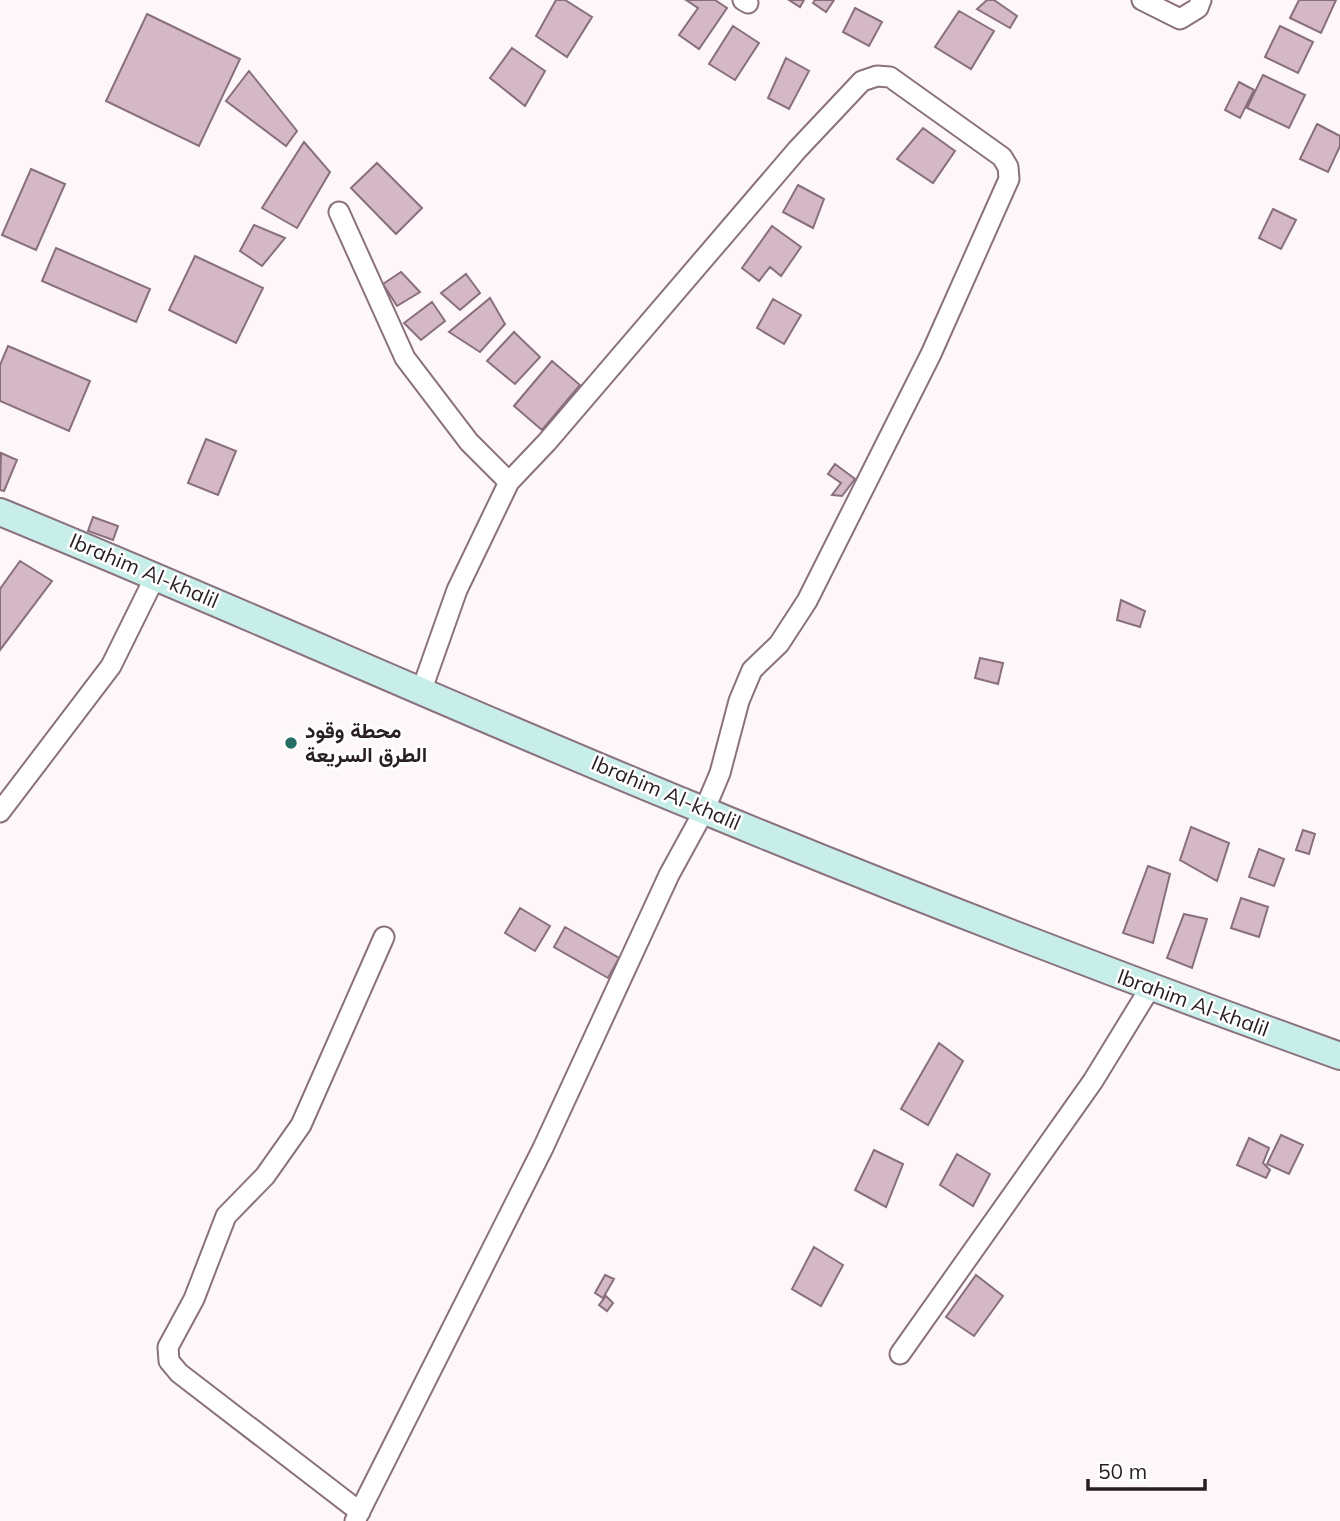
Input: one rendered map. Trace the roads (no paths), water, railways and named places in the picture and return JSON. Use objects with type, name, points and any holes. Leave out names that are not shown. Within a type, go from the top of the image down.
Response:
[{"type":"street","points":[[1142,0],[1180,19],[1198,8],[1201,0]]},
{"type":"street","points":[[384,937],[301,1125],[265,1176],[226,1216],[194,1299],[168,1347],[169,1360],[179,1373],[357,1516],[543,1148],[669,875],[705,811],[720,773],[739,701],[752,670],[779,644],[807,601],[931,354],[1009,179],[1008,167],[1002,158],[890,77],[877,76],[862,81],[797,150],[547,442],[509,482],[457,590],[422,690]]},
{"type":"street","points":[[339,212],[405,358],[469,442],[509,482]]},
{"type":"street","name":"Ibrahim Al-khalil","points":[[0,512],[156,575],[705,811],[1150,988],[1340,1056]]},
{"type":"street","points":[[0,813],[111,666],[156,575]]},
{"type":"street","points":[[900,1354],[1093,1081],[1150,988]]},
{"type":"place","name":"محطة وقود الطرق السريعة","points":[[291,743]]}]
